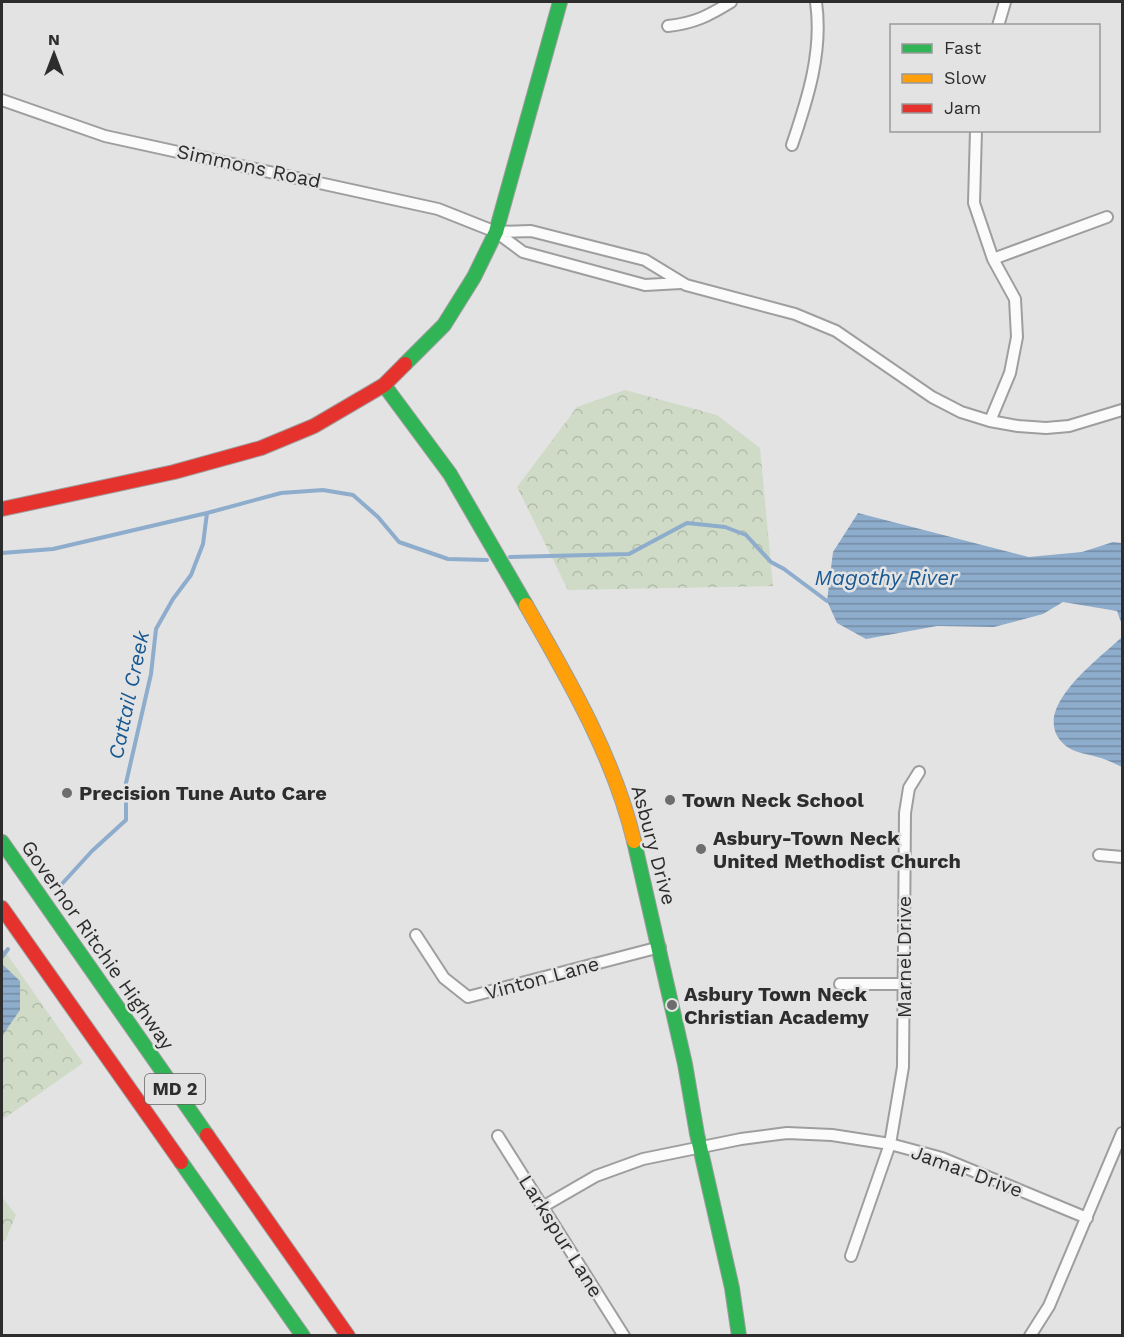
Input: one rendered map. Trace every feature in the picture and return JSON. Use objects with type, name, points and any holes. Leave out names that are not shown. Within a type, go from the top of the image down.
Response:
[{"type":"main road","points":[[2,509],[174,472],[261,448],[314,426],[384,385],[444,325],[474,277],[496,232],[560,2]]},
{"type":"main road","name":"Asbury Drive","points":[[384,385],[450,474],[576,692],[626,806],[685,1064],[700,1146],[732,1288],[739,1335]]},
{"type":"main road","name":"Governor Ritchie Highway","points":[[2,842],[348,1335]]},
{"type":"main road","name":"MD 2","points":[[2,908],[303,1335]]},
{"type":"street","points":[[668,26],[690,24],[731,2]]},
{"type":"street","points":[[792,145],[809,96],[813,74],[818,30],[816,2]]},
{"type":"street","points":[[999,24],[1005,2]]},
{"type":"street","name":"Simmons Road","points":[[2,100],[105,135],[438,209],[496,232]]},
{"type":"street","points":[[976,132],[974,203],[993,259],[1015,299],[1017,337],[1010,373],[990,421]]},
{"type":"street","points":[[993,259],[1107,217]]},
{"type":"street","points":[[496,232],[531,231],[645,260],[681,283],[795,314],[836,331],[932,397],[961,412],[990,421],[1046,428],[1069,426],[1122,410]]},
{"type":"street","points":[[496,232],[524,252],[645,285],[681,283]]},
{"type":"street","name":"Marnel Drive","points":[[851,1256],[890,1144],[903,1067],[905,813],[909,788],[919,772]]},
{"type":"street","points":[[1099,855],[1122,856]]},
{"type":"street","name":"Vinton Lane","points":[[416,935],[444,978],[468,997],[660,947]]},
{"type":"street","points":[[840,984],[905,984]]},
{"type":"street","name":"Jamar Drive","points":[[544,1206],[596,1176],[643,1159],[700,1146],[787,1133],[890,1144],[942,1158],[1087,1218]]},
{"type":"street","points":[[1029,1335],[1049,1306],[1122,1133]]},
{"type":"street","name":"Larkspur Lane","points":[[498,1136],[624,1335]]},
{"type":"green space","points":[[625,390],[717,415],[760,448],[773,586],[568,590],[517,487],[577,407]]},
{"type":"green space","points":[[2,947],[83,1063],[2,1120]]},
{"type":"green space","points":[[2,1197],[16,1215],[5,1241],[2,1242]]},
{"type":"water","name":"Magothy River","points":[[858,513],[1029,557],[1082,552],[1113,542],[1122,543],[1122,625],[1117,611],[1063,602],[1043,614],[994,627],[937,626],[866,639],[837,623],[827,601],[833,552]]},
{"type":"water","points":[[1122,637],[1122,767],[1104,759],[1074,751],[1066,746],[1056,732],[1054,718],[1059,703],[1070,687]]},
{"type":"water","points":[[2,964],[20,981],[20,1010],[2,1036]]},
{"type":"waterway","name":"Cattail Creek","points":[[2,553],[53,549],[281,493],[323,490],[353,495],[378,517],[399,542],[448,559],[487,560]]},
{"type":"waterway","name":"Cattail Creek","points":[[60,886],[92,851],[126,820],[126,783],[151,674],[156,629],[173,599],[191,575],[203,544],[207,513]]},
{"type":"waterway","name":"Cattail Creek","points":[[510,557],[629,554],[687,523],[725,527],[746,535],[771,562],[827,601]]},
{"type":"waterway","name":"Cattail Creek","points":[[2,957],[8,949]]},
{"type":"traffic: fast","points":[[405,364],[444,325],[474,277],[496,232],[560,2]]},
{"type":"traffic: fast","points":[[384,385],[450,474],[526,605]]},
{"type":"traffic: fast","points":[[634,841],[685,1064],[697,1134],[732,1288],[739,1336]]},
{"type":"traffic: fast","points":[[2,842],[207,1135]]},
{"type":"traffic: fast","points":[[181,1162],[303,1336]]},
{"type":"traffic: slow","points":[[526,605],[589,720],[615,779],[634,841]]},
{"type":"traffic: jam","points":[[2,509],[174,472],[261,448],[314,426],[384,385],[405,364]]},
{"type":"traffic: jam","points":[[2,908],[181,1162]]},
{"type":"traffic: jam","points":[[207,1135],[348,1336]]},
{"type":"place","name":"Precision Tune Auto Care","points":[[67,793]]},
{"type":"place","name":"Town Neck School","points":[[670,800]]},
{"type":"place","name":"Asbury-Town Neck United Methodist Church","points":[[701,849]]},
{"type":"place","name":"Asbury Town Neck Christian Academy","points":[[672,1005]]}]
